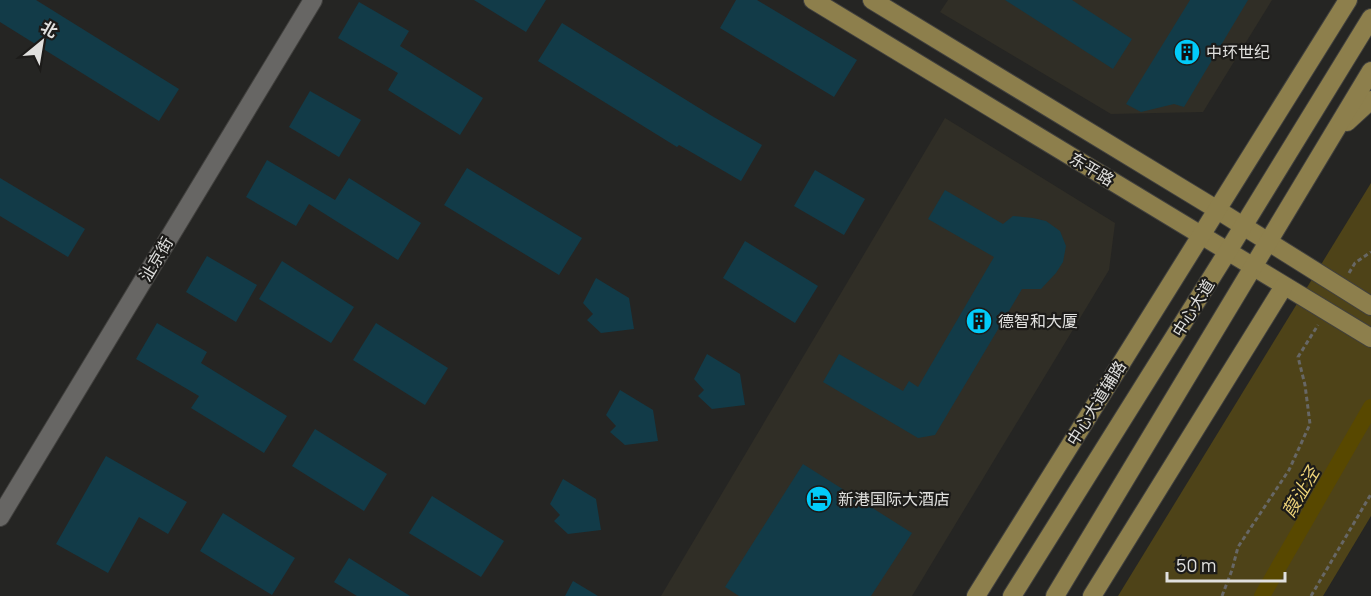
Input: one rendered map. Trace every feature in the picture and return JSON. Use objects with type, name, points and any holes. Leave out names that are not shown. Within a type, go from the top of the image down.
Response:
[{"type":"main road","name":"东平路","points":[[813,0],[1371,338]]},
{"type":"main road","name":"东平路","points":[[872,0],[1371,306]]},
{"type":"main road","name":"中心大道辅路","points":[[976,596],[1348,0]]},
{"type":"main road","name":"中心大道","points":[[1012,596],[1371,18]]},
{"type":"main road","name":"中心大道","points":[[1055,596],[1371,71]]},
{"type":"main road","points":[[1331,137],[1371,100]]},
{"type":"main road","points":[[1216,209],[1228,251]]},
{"type":"main road","points":[[1092,596],[1284,286],[1269,242]]},
{"type":"street","name":"沚京街","points":[[0,517],[313,0]]},
{"type":"path","points":[[1341,287],[1355,263],[1371,252]]},
{"type":"path","points":[[1222,596],[1238,547],[1289,470],[1310,424],[1305,385],[1298,357],[1326,311]]},
{"type":"path","points":[[1311,596],[1371,494]]},
{"type":"shaded area","points":[[948,0],[1272,0],[1203,112],[1111,114],[940,12]]},
{"type":"shaded area","points":[[945,118],[1115,223],[1109,270],[912,596],[661,596]]},
{"type":"shaded area","points":[[1371,183],[1371,516],[1323,596],[1118,596]]},
{"type":"building","points":[[0,0],[36,0],[179,89],[159,121],[0,22]]},
{"type":"building","points":[[474,0],[546,0],[526,32]]},
{"type":"building","points":[[736,0],[757,0],[857,60],[834,97],[720,28]]},
{"type":"building","points":[[1005,0],[1072,0],[1132,39],[1113,69]]},
{"type":"building","name":"中环世纪","points":[[1190,0],[1248,0],[1184,107],[1174,104],[1141,112],[1126,104]]},
{"type":"building","points":[[359,2],[409,31],[400,46],[483,98],[460,135],[388,90],[398,73],[338,38]]},
{"type":"building","points":[[562,23],[762,145],[741,181],[679,145],[677,147],[538,61]]},
{"type":"building","points":[[310,91],[361,120],[339,157],[289,127]]},
{"type":"building","points":[[267,160],[335,200],[349,178],[421,223],[398,260],[309,204],[296,226],[246,197]]},
{"type":"building","points":[[467,168],[582,238],[559,275],[444,205]]},
{"type":"building","points":[[815,170],[865,199],[844,235],[794,206]]},
{"type":"building","points":[[0,178],[85,229],[68,257],[0,216]]},
{"type":"building","name":"德智和大厦","points":[[945,190],[1003,224],[1013,216],[1046,221],[1060,231],[1066,246],[1063,262],[1041,289],[1022,289],[935,435],[918,438],[823,382],[839,354],[903,391],[909,381],[918,387],[994,257],[928,219]]},
{"type":"building","points":[[745,241],[818,286],[795,323],[723,278]]},
{"type":"building","points":[[207,256],[257,285],[236,322],[186,292]]},
{"type":"building","points":[[282,261],[354,307],[331,343],[259,299]]},
{"type":"building","points":[[596,278],[629,298],[634,329],[601,333],[587,320],[593,314],[583,303]]},
{"type":"building","points":[[157,323],[207,352],[201,363],[287,416],[264,453],[191,408],[199,396],[136,359]]},
{"type":"building","points":[[376,323],[448,368],[425,405],[353,360]]},
{"type":"building","points":[[707,354],[740,374],[745,405],[712,409],[698,396],[704,390],[694,379]]},
{"type":"building","points":[[620,390],[653,410],[658,441],[625,445],[610,432],[616,426],[606,415]]},
{"type":"building","points":[[315,429],[387,474],[364,511],[292,466]]},
{"type":"building","points":[[106,456],[187,502],[168,534],[139,517],[108,573],[56,544]]},
{"type":"building","name":"新港国际大酒店","points":[[803,464],[912,533],[871,596],[739,596],[725,587]]},
{"type":"building","points":[[563,479],[596,499],[601,530],[568,534],[554,521],[560,515],[550,504]]},
{"type":"building","points":[[432,496],[504,541],[481,577],[409,533]]},
{"type":"building","points":[[223,513],[295,558],[272,595],[200,551]]},
{"type":"building","points":[[349,558],[410,596],[357,596],[334,582]]},
{"type":"building","points":[[573,581],[598,596],[565,596]]},
{"type":"waterway","name":"葭沚泾","points":[[1262,596],[1371,407]]},
{"type":"place","name":"中环世纪","points":[[1187,52]]},
{"type":"place","name":"德智和大厦","points":[[979,321]]},
{"type":"place","name":"新港国际大酒店","points":[[819,499]]}]
